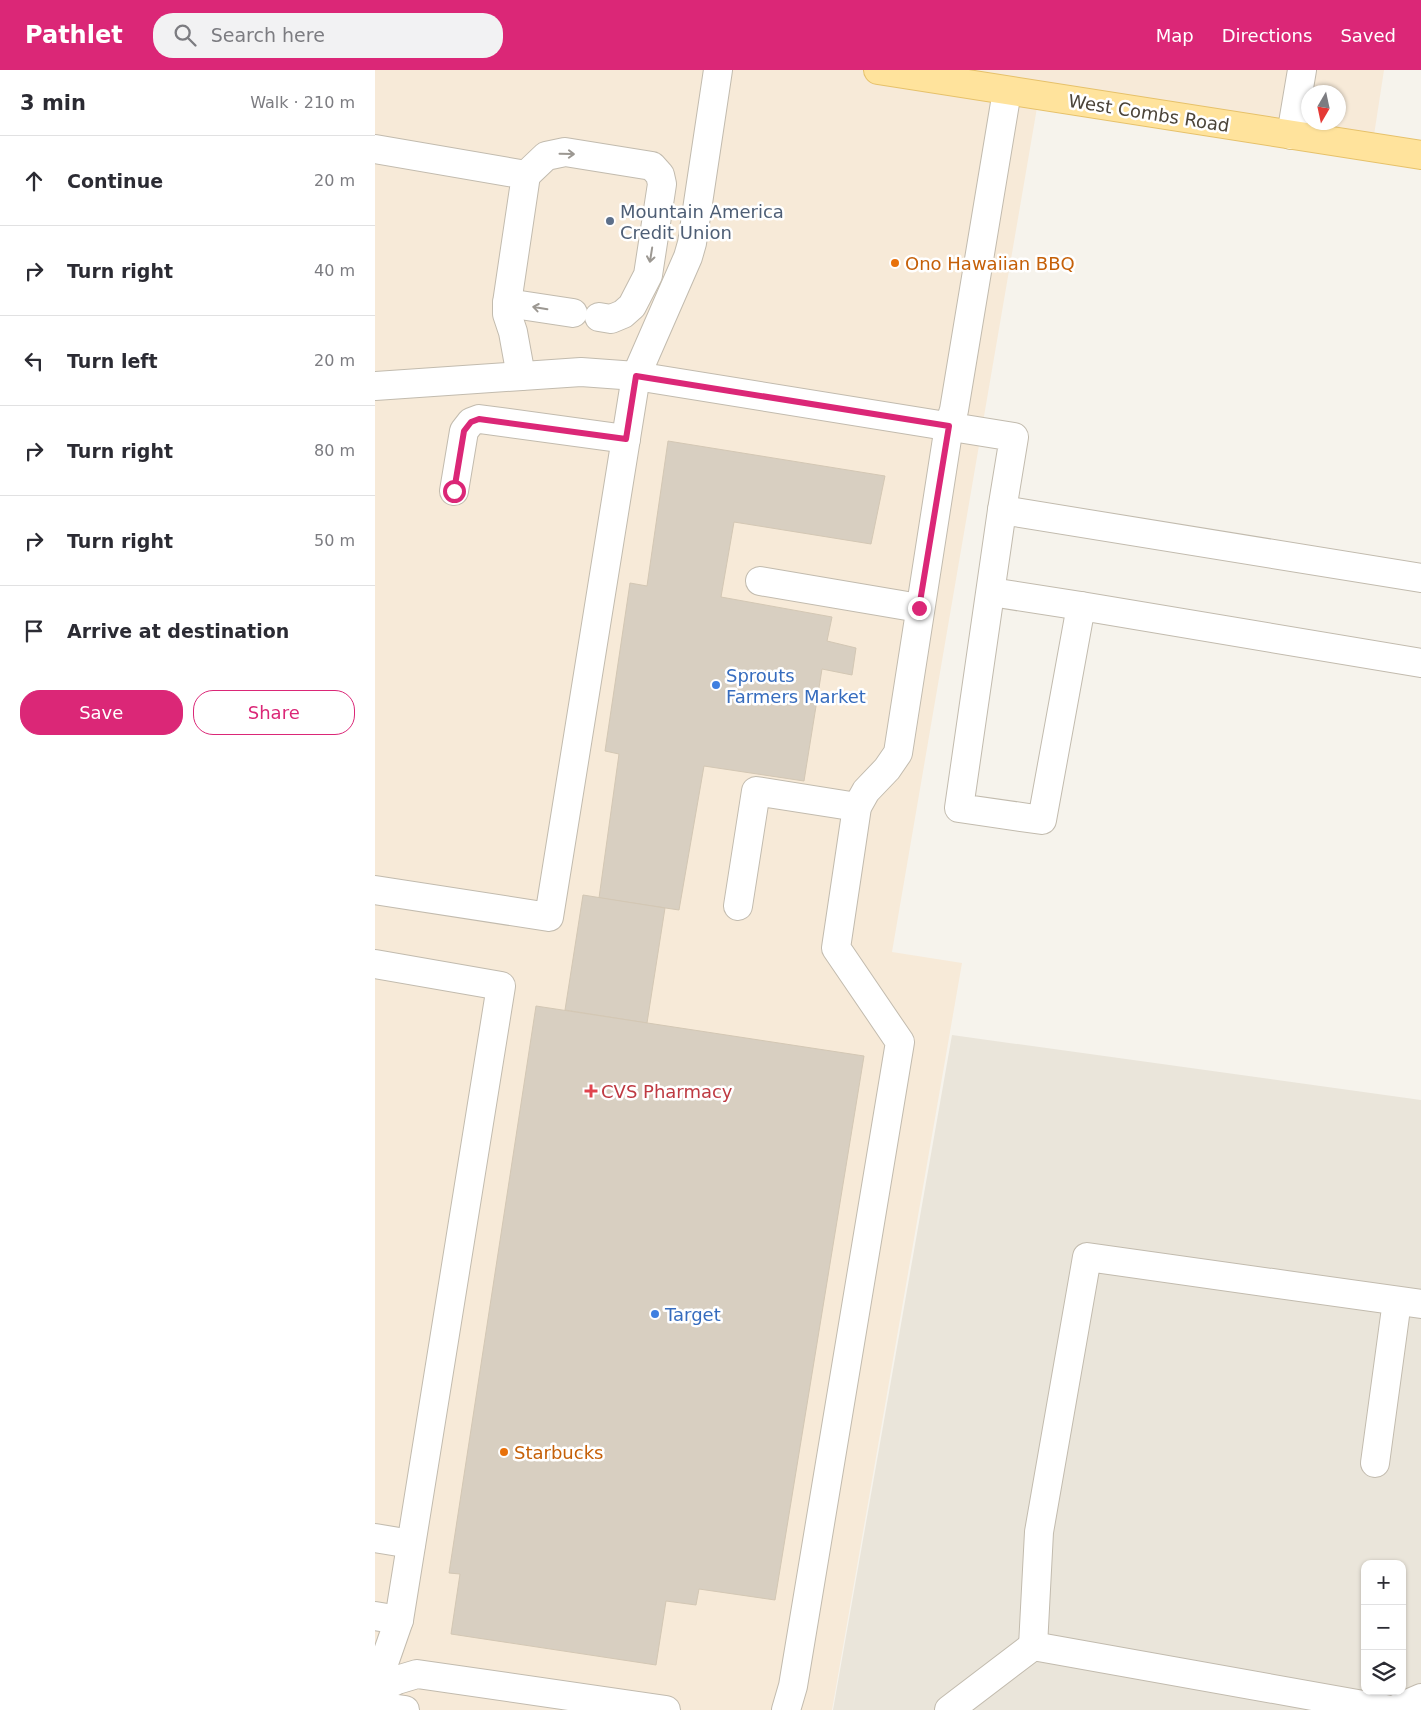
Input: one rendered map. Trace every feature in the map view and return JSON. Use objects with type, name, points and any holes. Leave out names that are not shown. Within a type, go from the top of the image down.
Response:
[{"type":"main road","name":"West Combs Road","points":[[878,70],[1421,155]]},
{"type":"street","points":[[375,890],[549,917],[636,376],[692,243],[718,70]]},
{"type":"street","points":[[1291,135],[1302,70]]},
{"type":"street","points":[[786,1710],[793,1686],[899,1042],[836,948],[857,807],[866,791],[898,753],[919,608],[1007,91]]},
{"type":"street","points":[[375,149],[526,175]]},
{"type":"street","points":[[507,303],[611,319],[623,314],[632,306],[648,275],[662,184],[660,175],[652,166],[565,152],[547,156],[526,175],[507,303],[507,314],[513,332],[521,376]]},
{"type":"street","points":[[375,386],[581,372],[636,376],[1014,437],[959,808],[1042,820],[1081,606]]},
{"type":"street","points":[[454,491],[464,431],[471,422],[479,419],[626,439]]},
{"type":"street","points":[[1002,510],[1421,578]]},
{"type":"street","points":[[760,581],[919,608]]},
{"type":"street","points":[[991,592],[1421,663]]},
{"type":"street","points":[[738,906],[756,791],[857,807]]},
{"type":"street","points":[[375,964],[501,986],[411,1544],[387,1618],[375,1690]]},
{"type":"street","points":[[1033,1646],[1039,1532],[1087,1257],[1409,1303],[1375,1463]]},
{"type":"street","points":[[375,1538],[411,1544]]},
{"type":"street","points":[[949,1710],[1033,1646],[1392,1710],[1421,1698]]},
{"type":"street","points":[[375,1690],[397,1680],[417,1674],[665,1710]]},
{"type":"street","points":[[375,1690],[391,1708],[405,1710]]},
{"type":"shaded area","points":[[375,70],[1384,70],[1372,148],[1039,96],[892,952],[962,963],[832,1710],[375,1710]]},
{"type":"shaded area","points":[[952,1035],[1421,1100],[1421,1710],[833,1710]]},
{"type":"building","points":[[668,441],[885,476],[871,544],[734,522],[721,597],[832,617],[827,641],[856,648],[852,675],[822,669],[804,781],[704,766],[679,910],[599,898],[619,754],[605,751],[630,583],[647,586]]},
{"type":"building","points":[[583,895],[665,908],[647,1023],[565,1010]]},
{"type":"building","name":"Target","points":[[536,1006],[864,1056],[775,1600],[699,1589],[696,1605],[666,1601],[656,1665],[451,1634],[460,1574],[449,1573]]},
{"type":"place","name":"Mountain America Credit Union","points":[[610,221]]},
{"type":"place","name":"Ono Hawaiian BBQ","points":[[895,263]]},
{"type":"place","name":"Sprouts Farmers Market","points":[[716,685]]},
{"type":"place","name":"CVS Pharmacy","points":[[591,1091]]},
{"type":"place","name":"Target","points":[[655,1314]]},
{"type":"place","name":"Starbucks","points":[[504,1452]]},
{"type":"route","points":[[454,491],[464,431],[471,422],[479,419],[626,439],[636,376],[949,426],[919,608]]}]
